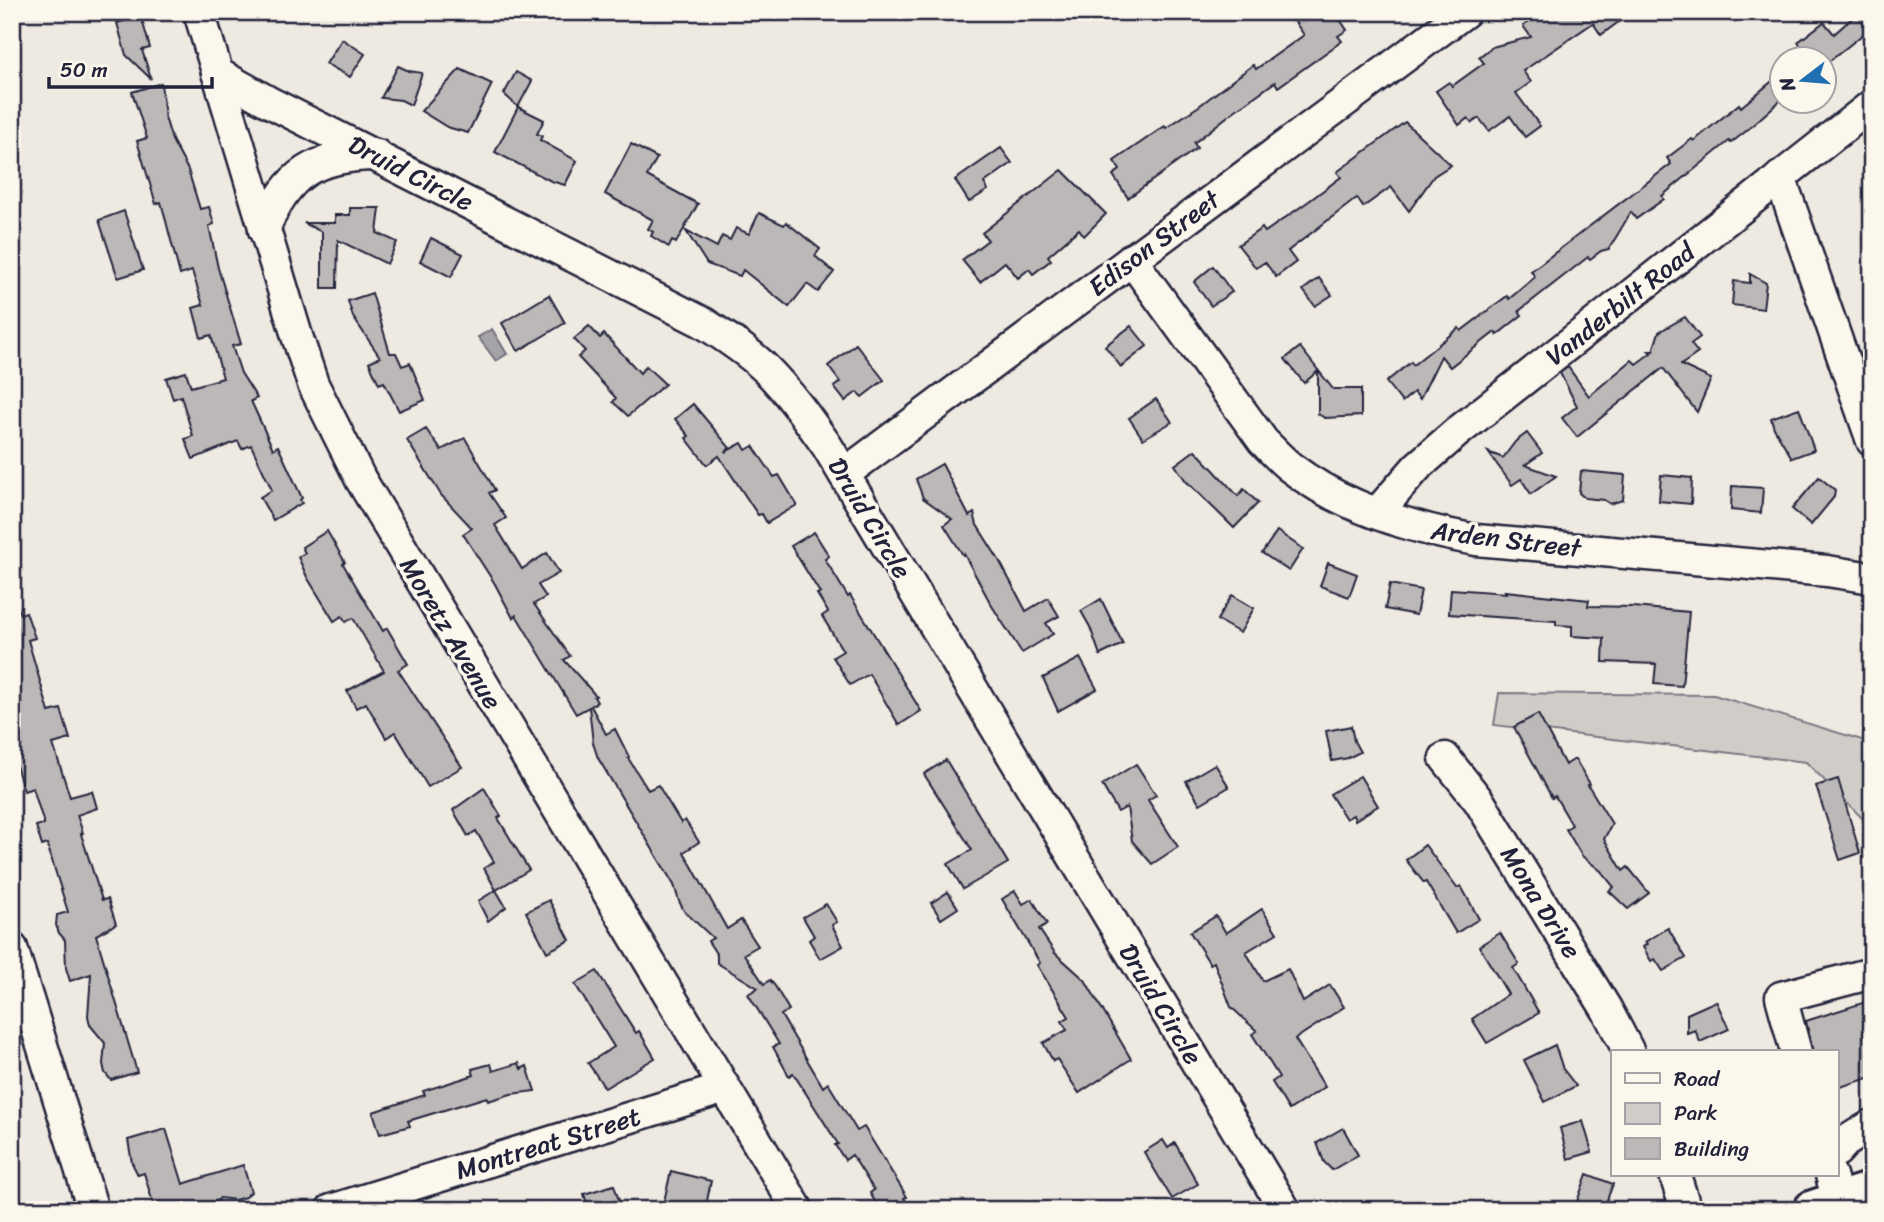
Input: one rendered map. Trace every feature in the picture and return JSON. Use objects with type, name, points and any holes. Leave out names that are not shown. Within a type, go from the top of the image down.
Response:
[{"type":"street","name":"Moretz Avenue","points":[[199,12],[313,384],[348,456],[798,1210]]},
{"type":"street","name":"Edison Street","points":[[844,474],[1465,12]]},
{"type":"street","name":"Druid Circle","points":[[217,73],[704,323],[745,351],[768,371],[799,406],[844,474],[1285,1210]]},
{"type":"street","name":"Vanderbilt Road","points":[[1377,513],[1417,467],[1456,433],[1872,105]]},
{"type":"street","points":[[264,230],[275,204],[287,186],[305,172],[328,160],[351,155],[378,155]]},
{"type":"street","points":[[1780,177],[1872,441]]},
{"type":"street","name":"Arden Street","points":[[1131,259],[1262,441],[1289,466],[1319,486],[1377,513],[1432,532],[1476,540],[1827,571],[1872,578]]},
{"type":"street","name":"Mona Drive","points":[[1445,758],[1479,801],[1600,999],[1628,1050]]},
{"type":"street","points":[[12,948],[93,1210]]},
{"type":"street","points":[[1795,1050],[1781,997],[1872,973]]},
{"type":"street","name":"Montreat Street","points":[[331,1210],[725,1088]]},
{"type":"street","points":[[1839,1149],[1872,1125]]},
{"type":"street","points":[[1675,1176],[1686,1210]]},
{"type":"green space","points":[[1499,693],[1714,695],[1872,743],[1872,825],[1806,762],[1494,725]]},
{"type":"shaded area","points":[[492,329],[507,354],[496,361],[478,337]]},
{"type":"building","points":[[1288,12],[1335,12],[1347,30],[1338,36],[1342,41],[1278,87],[1275,82],[1233,112],[1194,143],[1197,148],[1128,198],[1113,175],[1120,170],[1114,161],[1199,106],[1253,65],[1256,69],[1304,35]]},
{"type":"building","points":[[1544,12],[1632,12],[1601,35],[1593,23],[1523,71],[1531,82],[1516,93],[1540,126],[1525,137],[1510,116],[1489,131],[1479,118],[1472,123],[1468,118],[1459,125],[1436,91],[1449,82],[1452,86],[1484,63],[1479,57],[1492,47],[1531,37],[1523,26]]},
{"type":"building","points":[[1859,12],[1872,12],[1872,27],[1839,54],[1839,46],[1801,46],[1798,42],[1824,22],[1834,34]]},
{"type":"building","points":[[141,16],[150,48],[142,50],[151,79],[126,55],[117,23]]},
{"type":"building","points":[[342,39],[365,54],[350,77],[326,64]]},
{"type":"building","points":[[398,66],[422,73],[411,105],[401,100],[381,98]]},
{"type":"building","points":[[460,69],[492,84],[468,133],[447,127],[421,111]]},
{"type":"building","points":[[516,72],[532,81],[518,107],[504,94]]},
{"type":"building","points":[[161,83],[165,117],[172,140],[188,170],[200,209],[209,207],[214,224],[209,226],[218,268],[241,344],[232,346],[241,373],[257,398],[251,401],[273,449],[278,446],[302,498],[302,503],[273,520],[260,497],[272,490],[251,445],[242,449],[238,441],[193,459],[185,439],[193,436],[181,396],[173,399],[166,378],[186,372],[191,387],[223,378],[211,335],[201,338],[193,308],[203,305],[192,271],[180,275],[161,202],[156,204],[137,141],[147,138],[132,92]]},
{"type":"building","points":[[1769,84],[1769,111],[1745,132],[1731,143],[1729,141],[1662,196],[1664,199],[1636,219],[1631,212],[1609,249],[1590,259],[1588,257],[1519,311],[1522,315],[1497,335],[1495,332],[1450,367],[1441,356],[1420,399],[1414,392],[1402,402],[1386,382],[1411,362],[1413,365],[1459,328],[1461,331],[1507,296],[1509,299],[1535,277],[1531,271],[1671,164],[1667,158],[1692,139],[1694,141],[1739,104],[1741,107]]},
{"type":"building","points":[[518,107],[544,120],[537,134],[542,136],[540,140],[577,161],[565,185],[551,181],[495,152]]},
{"type":"building","points":[[1405,122],[1451,165],[1434,176],[1409,211],[1391,187],[1363,207],[1357,198],[1288,251],[1296,262],[1276,277],[1265,262],[1256,268],[1238,245],[1262,228],[1265,232],[1309,201],[1341,177],[1337,172]]},
{"type":"building","points":[[631,144],[657,158],[647,176],[698,204],[676,243],[672,241],[669,247],[651,236],[653,232],[648,229],[653,220],[605,194]]},
{"type":"building","points":[[1001,148],[1012,163],[984,183],[988,190],[969,202],[955,180]]},
{"type":"building","points":[[1062,170],[1106,214],[1084,236],[1079,229],[1048,256],[1051,260],[1033,274],[1029,269],[1018,278],[1005,262],[980,282],[962,260],[988,240],[982,233]]},
{"type":"building","points":[[350,208],[380,208],[377,233],[397,242],[387,264],[338,240],[337,288],[322,288],[322,232],[304,223],[335,223],[335,215],[350,215]]},
{"type":"building","points":[[124,211],[143,270],[118,278],[99,220]]},
{"type":"building","points":[[759,213],[784,225],[786,222],[820,249],[815,256],[834,272],[818,292],[807,284],[789,307],[743,270],[740,276],[707,264],[686,231],[717,247],[722,236],[730,240],[736,228],[749,234]]},
{"type":"building","points":[[431,238],[463,254],[451,277],[420,261]]},
{"type":"building","points":[[1213,266],[1232,292],[1211,306],[1194,282]]},
{"type":"building","points":[[1750,274],[1766,283],[1763,309],[1732,305],[1734,281],[1750,283]]},
{"type":"building","points":[[1319,278],[1332,295],[1315,306],[1303,290]]},
{"type":"building","points":[[372,293],[390,353],[396,353],[402,366],[410,363],[425,400],[399,411],[384,382],[379,384],[369,362],[380,357],[353,317],[348,301]]},
{"type":"building","points":[[549,295],[565,323],[518,351],[502,323]]},
{"type":"building","points":[[1685,317],[1700,337],[1691,344],[1698,353],[1681,365],[1711,379],[1697,412],[1663,368],[1577,437],[1562,418],[1577,406],[1560,373],[1568,367],[1589,396],[1632,360],[1636,364],[1651,353],[1649,351],[1653,351],[1659,332]]},
{"type":"building","points":[[589,326],[600,338],[604,334],[640,373],[646,366],[665,384],[628,416],[613,402],[616,398],[578,357],[585,351],[574,339]]},
{"type":"building","points":[[1131,326],[1147,346],[1121,367],[1105,346]]},
{"type":"building","points":[[856,344],[884,380],[862,397],[857,392],[845,401],[834,387],[840,382],[828,366]]},
{"type":"building","points":[[1300,347],[1333,389],[1361,389],[1361,416],[1325,418],[1318,414],[1318,371],[1304,383],[1285,359]]},
{"type":"building","points":[[1156,399],[1172,422],[1143,439],[1129,418]]},
{"type":"building","points":[[693,404],[730,448],[725,452],[742,443],[746,450],[753,446],[774,477],[779,475],[797,505],[767,523],[762,514],[758,515],[719,456],[707,465],[686,438],[689,436],[675,419]]},
{"type":"building","points":[[1799,408],[1814,450],[1792,458],[1771,418]]},
{"type":"building","points":[[426,429],[441,450],[465,438],[495,490],[489,493],[506,518],[495,525],[522,569],[547,553],[559,573],[538,585],[546,597],[534,604],[570,656],[564,660],[596,696],[594,697],[597,702],[591,706],[606,734],[615,729],[628,758],[648,790],[658,785],[681,823],[685,820],[699,842],[684,852],[727,929],[741,920],[758,946],[744,954],[764,984],[770,980],[775,986],[789,1010],[781,1015],[823,1087],[828,1083],[857,1131],[864,1127],[907,1197],[904,1198],[911,1210],[880,1210],[870,1193],[874,1190],[852,1155],[845,1160],[835,1145],[838,1144],[793,1073],[789,1076],[773,1047],[779,1044],[748,994],[758,988],[717,963],[717,955],[708,941],[713,938],[684,911],[674,885],[598,758],[593,743],[589,707],[576,714],[516,615],[513,618],[463,534],[472,528],[441,495],[407,440]]},
{"type":"building","points":[[1527,433],[1542,453],[1525,465],[1556,476],[1531,494],[1521,479],[1512,485],[1488,452],[1503,458],[1515,442]]},
{"type":"building","points":[[1195,450],[1238,496],[1244,489],[1258,503],[1234,528],[1186,481],[1175,465]]},
{"type":"building","points":[[942,464],[969,516],[974,513],[977,525],[1026,611],[1048,598],[1059,616],[1046,623],[1053,634],[1022,653],[944,525],[952,519],[923,498],[916,479]]},
{"type":"building","points":[[1581,471],[1625,475],[1623,500],[1610,504],[1604,500],[1585,498],[1579,493]]},
{"type":"building","points":[[1661,475],[1692,478],[1691,504],[1659,501]]},
{"type":"building","points":[[1819,477],[1835,490],[1834,497],[1811,525],[1792,509]]},
{"type":"building","points":[[1732,486],[1763,488],[1761,513],[1731,510]]},
{"type":"building","points":[[327,531],[345,562],[343,564],[383,631],[387,628],[408,664],[398,670],[462,767],[428,787],[395,732],[386,738],[366,703],[356,708],[347,691],[384,671],[353,618],[346,622],[342,616],[334,621],[298,557],[305,553],[302,547]]},
{"type":"building","points":[[1277,531],[1303,549],[1289,571],[1262,553]]},
{"type":"building","points":[[814,532],[829,556],[825,559],[921,711],[899,725],[869,674],[850,685],[833,657],[843,651],[822,616],[828,612],[817,594],[820,593],[791,546]]},
{"type":"building","points":[[1328,563],[1357,574],[1349,597],[1320,586]]},
{"type":"building","points":[[1390,584],[1421,590],[1416,615],[1385,609]]},
{"type":"building","points":[[1451,589],[1506,593],[1505,591],[1589,600],[1588,606],[1689,612],[1682,686],[1654,684],[1656,664],[1603,662],[1604,638],[1572,636],[1572,626],[1556,625],[1556,621],[1449,614]]},
{"type":"building","points":[[1232,595],[1254,608],[1240,633],[1217,620]]},
{"type":"building","points":[[1101,599],[1123,644],[1100,655],[1081,611]]},
{"type":"building","points":[[12,604],[17,604],[20,614],[26,612],[35,638],[28,640],[49,712],[61,709],[70,739],[53,744],[70,797],[92,791],[97,808],[77,815],[102,900],[108,899],[116,924],[96,935],[137,1072],[111,1080],[105,1073],[103,1064],[105,1043],[90,1025],[88,1016],[91,974],[70,981],[66,968],[65,940],[56,925],[57,915],[68,912],[47,844],[42,846],[36,826],[44,824],[33,788],[24,791],[12,753]]},
{"type":"building","points":[[1080,658],[1097,689],[1058,711],[1043,678]]},
{"type":"building","points":[[1538,714],[1565,765],[1575,759],[1612,824],[1604,839],[1623,871],[1628,867],[1649,893],[1628,909],[1609,891],[1614,887],[1601,871],[1582,856],[1566,829],[1572,825],[1555,796],[1552,798],[1514,727]]},
{"type":"building","points":[[1351,726],[1360,752],[1332,761],[1326,731]]},
{"type":"building","points":[[946,760],[1008,863],[963,889],[948,864],[972,850],[924,774]]},
{"type":"building","points":[[1136,764],[1156,795],[1148,800],[1178,847],[1152,864],[1132,841],[1127,807],[1118,812],[1102,785]]},
{"type":"building","points":[[1215,764],[1229,787],[1200,804],[1186,781]]},
{"type":"building","points":[[1360,776],[1378,806],[1355,820],[1353,815],[1346,819],[1330,794]]},
{"type":"building","points":[[1838,779],[1860,853],[1840,860],[1816,786]]},
{"type":"building","points":[[484,788],[501,816],[498,818],[529,870],[496,890],[484,868],[494,862],[476,831],[468,836],[453,810]]},
{"type":"building","points":[[1425,845],[1457,888],[1461,886],[1479,919],[1456,933],[1426,882],[1424,883],[1406,860]]},
{"type":"building","points":[[496,890],[506,907],[488,921],[478,901]]},
{"type":"building","points":[[1015,891],[1023,904],[1032,899],[1047,924],[1039,929],[1055,953],[1085,980],[1131,1059],[1079,1093],[1057,1059],[1053,1061],[1043,1043],[1067,1030],[1062,1021],[1069,1017],[1037,965],[1040,963],[1002,899]]},
{"type":"building","points":[[948,892],[958,908],[941,919],[931,903]]},
{"type":"building","points":[[549,900],[570,940],[547,952],[526,912]]},
{"type":"building","points":[[826,904],[837,922],[832,925],[843,946],[820,959],[809,940],[814,936],[803,917]]},
{"type":"building","points":[[1262,909],[1277,933],[1246,952],[1263,981],[1288,969],[1303,1002],[1330,985],[1344,1007],[1295,1039],[1325,1087],[1289,1110],[1272,1082],[1279,1077],[1252,1034],[1257,1031],[1231,1007],[1214,962],[1210,964],[1190,932],[1216,916],[1226,933]]},
{"type":"building","points":[[1668,928],[1686,958],[1663,971],[1655,959],[1651,961],[1643,947],[1647,944],[1645,942]]},
{"type":"building","points":[[1500,933],[1519,964],[1513,968],[1539,1013],[1487,1043],[1472,1019],[1508,994],[1479,946]]},
{"type":"building","points":[[597,971],[655,1058],[605,1088],[588,1063],[614,1047],[575,984]]},
{"type":"building","points":[[1872,1000],[1872,1077],[1839,1087],[1839,1050],[1813,1050],[1806,1021]]},
{"type":"building","points":[[1716,1001],[1729,1029],[1700,1042],[1695,1030],[1687,1033],[1687,1014]]},
{"type":"building","points":[[1555,1045],[1563,1069],[1576,1086],[1545,1102],[1524,1060]]},
{"type":"building","points":[[519,1063],[521,1069],[527,1066],[535,1091],[488,1101],[487,1097],[408,1121],[410,1126],[380,1134],[373,1112],[425,1095],[423,1091],[474,1075],[472,1069],[491,1064],[493,1071]]},
{"type":"building","points":[[1583,1121],[1592,1152],[1568,1159],[1560,1128]]},
{"type":"building","points":[[1343,1128],[1358,1155],[1332,1170],[1324,1162],[1317,1143]]},
{"type":"building","points":[[166,1129],[183,1184],[243,1165],[251,1192],[235,1200],[220,1198],[209,1208],[178,1205],[180,1210],[155,1210],[144,1173],[138,1175],[132,1163],[128,1140]]},
{"type":"building","points":[[1163,1140],[1168,1148],[1175,1143],[1198,1184],[1172,1199],[1144,1152]]},
{"type":"building","points":[[671,1171],[711,1181],[706,1206],[697,1203],[696,1210],[662,1210]]},
{"type":"building","points":[[1587,1174],[1613,1184],[1605,1205],[1598,1202],[1595,1210],[1574,1210]]},
{"type":"building","points":[[614,1185],[622,1210],[589,1210],[584,1194]]}]
